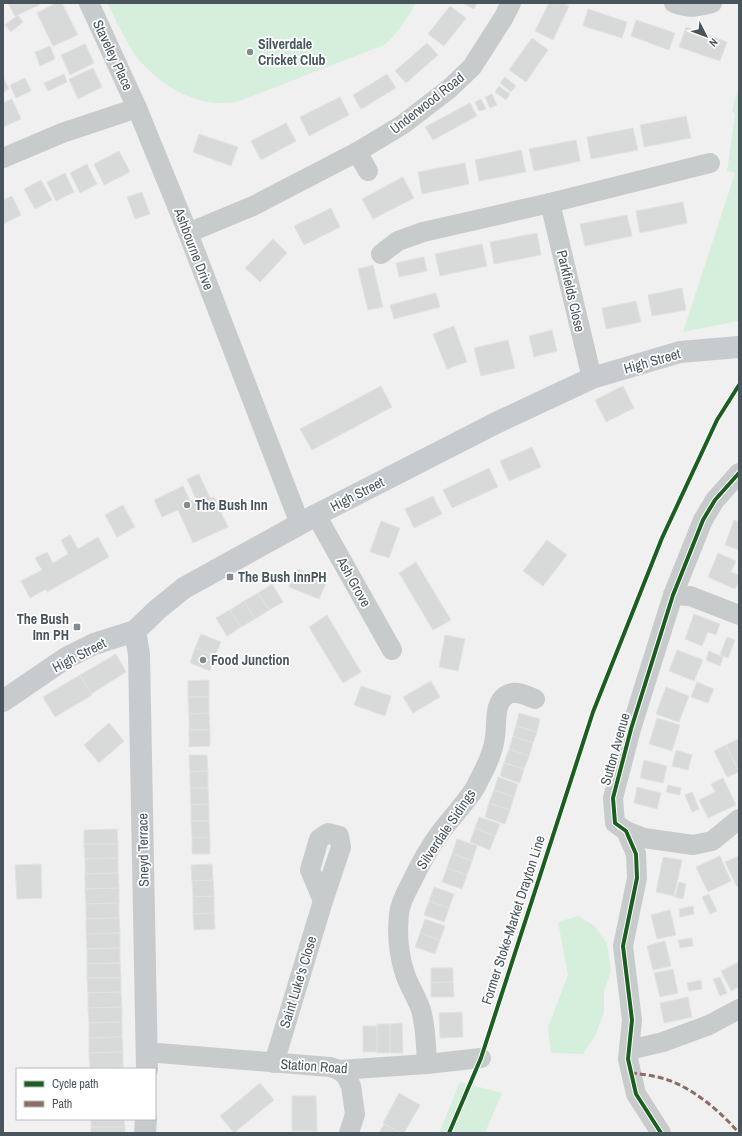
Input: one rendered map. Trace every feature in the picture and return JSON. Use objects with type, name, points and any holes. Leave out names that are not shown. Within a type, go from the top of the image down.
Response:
[{"type":"main road","name":"High Street","points":[[3,701],[66,658],[94,644],[135,631],[158,609],[184,588],[308,520],[482,430],[592,378],[680,352],[738,347]]},
{"type":"main road","name":"Sneyd Terrace","points":[[135,631],[139,654],[147,1061]]},
{"type":"main road","points":[[145,1133],[146,1120]]},
{"type":"street","name":"Staveley Place","points":[[89,3],[137,108]]},
{"type":"street","name":"Underwood Road","points":[[188,233],[253,206],[357,152],[402,125],[449,90],[472,67],[504,17],[511,3]]},
{"type":"street","points":[[674,3],[696,8],[712,3]]},
{"type":"street","points":[[3,158],[62,133],[137,108]]},
{"type":"street","name":"Ashbourne Drive","points":[[137,108],[308,520]]},
{"type":"street","points":[[357,152],[368,171]]},
{"type":"street","points":[[381,254],[398,241],[423,232],[550,203],[710,163]]},
{"type":"street","name":"Parkfields Close","points":[[550,203],[592,378]]},
{"type":"street","name":"Sutton Avenue","points":[[661,1133],[636,1094],[628,1059],[632,1020],[623,946],[637,878],[636,854],[626,831],[615,823],[613,798],[631,728],[673,595],[703,520],[715,500],[739,473]]},
{"type":"street","name":"Ash Grove","points":[[308,520],[392,650]]},
{"type":"street","points":[[673,595],[690,596],[739,615]]},
{"type":"street","name":"Silverdale Sidings","points":[[427,1064],[426,1043],[421,1010],[405,974],[402,959],[398,927],[399,911],[425,856],[438,836],[470,795],[486,767],[495,738],[499,703],[510,693],[521,693],[535,699]]},
{"type":"street","points":[[626,831],[644,838],[693,845],[712,841],[739,819]]},
{"type":"street","name":"Saint Luke's Close","points":[[274,1063],[323,900]]},
{"type":"street","points":[[629,1050],[663,1042],[709,1026],[739,1009]]},
{"type":"street","name":"Station Road","points":[[147,1061],[274,1063],[330,1066],[339,1070],[427,1064],[481,1058]]},
{"type":"street","points":[[339,1070],[346,1076],[351,1086],[355,1114],[349,1133]]},
{"type":"green space","name":"Silverdale Cricket Club","points":[[107,3],[416,3],[398,31],[384,45],[237,102],[216,103],[194,99],[173,89],[155,76],[134,53]]},
{"type":"green space","points":[[739,86],[739,321],[683,332],[735,173],[727,171],[735,115],[732,110]]},
{"type":"green space","points":[[578,916],[595,926],[607,944],[611,971],[604,992],[604,1013],[595,1036],[583,1054],[551,1053],[548,1027],[568,975],[558,922]]},
{"type":"green space","points":[[460,1082],[502,1093],[485,1133],[439,1133]]},
{"type":"building","points":[[8,3],[38,3],[39,5],[15,16]]},
{"type":"building","points":[[56,3],[62,3],[78,35],[53,46],[37,13]]},
{"type":"building","points":[[462,3],[477,3],[474,9]]},
{"type":"building","points":[[549,3],[563,3],[569,6],[553,40],[535,31]]},
{"type":"building","points":[[450,6],[466,18],[444,46],[428,34]]},
{"type":"building","points":[[588,9],[627,22],[622,38],[583,26]]},
{"type":"building","points":[[18,15],[23,22],[11,32],[5,25]]},
{"type":"building","points":[[636,20],[675,33],[669,50],[631,36]]},
{"type":"building","points":[[686,27],[727,42],[720,61],[679,47]]},
{"type":"building","points":[[532,38],[548,50],[526,82],[509,70]]},
{"type":"building","points":[[427,43],[438,55],[406,83],[395,71]]},
{"type":"building","points":[[85,44],[94,63],[70,75],[61,55]]},
{"type":"building","points":[[50,46],[55,59],[40,66],[35,52]]},
{"type":"building","points":[[93,68],[102,87],[78,99],[69,79]]},
{"type":"building","points":[[64,74],[67,82],[48,91],[44,83]]},
{"type":"building","points":[[387,74],[396,88],[361,109],[353,95]]},
{"type":"building","points":[[3,77],[9,89],[3,92]]},
{"type":"building","points":[[505,77],[516,86],[511,92],[500,83]]},
{"type":"building","points":[[25,78],[31,91],[16,98],[10,85]]},
{"type":"building","points":[[499,86],[510,94],[506,100],[495,92]]},
{"type":"building","points":[[492,94],[497,105],[490,108],[485,97]]},
{"type":"building","points":[[340,97],[349,115],[309,136],[300,117]]},
{"type":"building","points":[[12,99],[21,119],[3,127],[3,103]]},
{"type":"building","points":[[481,99],[486,109],[479,111],[475,102]]},
{"type":"building","points":[[470,103],[477,116],[433,140],[425,127]]},
{"type":"building","points":[[686,116],[691,138],[644,147],[640,125]]},
{"type":"building","points":[[286,123],[296,141],[261,160],[251,141]]},
{"type":"building","points":[[633,128],[638,150],[591,159],[587,137]]},
{"type":"building","points":[[199,134],[238,147],[231,166],[193,152]]},
{"type":"building","points":[[576,140],[580,161],[534,171],[529,149]]},
{"type":"building","points":[[521,150],[526,172],[479,181],[475,160]]},
{"type":"building","points":[[119,151],[130,172],[104,185],[94,164]]},
{"type":"building","points":[[465,163],[469,184],[422,194],[418,172]]},
{"type":"building","points":[[87,164],[97,184],[80,193],[70,173]]},
{"type":"building","points":[[65,173],[74,192],[56,201],[47,182]]},
{"type":"building","points":[[403,177],[414,198],[373,219],[362,199]]},
{"type":"building","points":[[41,180],[52,200],[35,209],[24,189]]},
{"type":"building","points":[[142,192],[150,214],[135,219],[127,197]]},
{"type":"building","points":[[12,196],[21,215],[3,224],[3,200]]},
{"type":"building","points":[[683,202],[687,223],[640,233],[636,211]]},
{"type":"building","points":[[331,208],[340,227],[304,245],[294,226]]},
{"type":"building","points":[[627,215],[632,236],[585,246],[580,224]]},
{"type":"building","points":[[537,233],[541,255],[494,264],[490,242]]},
{"type":"building","points":[[273,239],[287,253],[260,282],[245,268]]},
{"type":"building","points":[[482,244],[487,266],[440,276],[435,254]]},
{"type":"building","points":[[424,257],[427,271],[399,277],[396,263]]},
{"type":"building","points":[[373,265],[383,307],[368,310],[358,269]]},
{"type":"building","points":[[682,288],[686,310],[652,316],[648,295]]},
{"type":"building","points":[[436,293],[440,307],[394,319],[390,305]]},
{"type":"building","points":[[636,301],[641,322],[606,329],[602,308]]},
{"type":"building","points":[[454,326],[467,362],[447,369],[433,334]]},
{"type":"building","points":[[552,330],[557,351],[534,357],[529,336]]},
{"type":"building","points":[[508,340],[515,368],[481,376],[474,348]]},
{"type":"building","points":[[381,386],[392,407],[312,450],[300,429]]},
{"type":"building","points":[[623,386],[634,408],[606,422],[595,400]]},
{"type":"building","points":[[532,447],[541,467],[509,481],[500,461]]},
{"type":"building","points":[[489,468],[498,487],[452,508],[443,490]]},
{"type":"building","name":"The Bush Inn","points":[[199,474],[210,498],[214,497],[228,527],[193,543],[178,510],[162,517],[154,500],[183,486],[190,501],[196,499],[187,479]]},
{"type":"building","points":[[433,496],[442,514],[414,528],[405,509]]},
{"type":"building","points":[[123,505],[135,527],[117,537],[105,515]]},
{"type":"building","points":[[734,520],[739,522],[739,550],[725,545]]},
{"type":"building","points":[[381,521],[400,528],[389,558],[370,552]]},
{"type":"building","points":[[70,535],[78,549],[98,537],[109,557],[47,592],[46,589],[30,598],[21,581],[42,570],[35,558],[47,552],[53,563],[68,554],[61,540]]},
{"type":"building","points":[[547,540],[567,555],[543,586],[523,571]]},
{"type":"building","points":[[718,553],[736,561],[731,572],[739,575],[739,581],[735,589],[708,577]]},
{"type":"building","points":[[416,562],[451,620],[433,630],[399,573]]},
{"type":"building","points":[[297,569],[327,581],[319,599],[289,587]]},
{"type":"building","points":[[272,584],[283,602],[269,610],[258,593]]},
{"type":"building","points":[[258,593],[269,610],[255,619],[244,601]]},
{"type":"building","points":[[244,601],[255,619],[241,627],[230,610]]},
{"type":"building","points":[[230,610],[241,627],[227,636],[216,618]]},
{"type":"building","points":[[694,614],[720,624],[716,635],[708,632],[702,646],[685,639]]},
{"type":"building","points":[[327,615],[361,672],[343,683],[309,627]]},
{"type":"building","points":[[201,634],[221,642],[215,656],[195,648]]},
{"type":"building","points":[[445,635],[465,639],[458,671],[439,667]]},
{"type":"building","points":[[727,637],[735,640],[728,658],[720,655]]},
{"type":"building","name":"Food Junction","points":[[195,648],[215,656],[210,671],[190,663]]},
{"type":"building","points":[[677,650],[703,660],[694,681],[669,671]]},
{"type":"building","points":[[709,651],[723,657],[720,666],[706,660]]},
{"type":"building","points":[[116,654],[126,672],[91,694],[80,675]]},
{"type":"building","points":[[80,675],[92,695],[55,717],[43,697]]},
{"type":"building","points":[[209,680],[209,697],[188,697],[188,681]]},
{"type":"building","points":[[431,681],[440,697],[413,713],[403,697]]},
{"type":"building","points":[[697,682],[714,689],[708,703],[691,697]]},
{"type":"building","points":[[361,686],[391,696],[385,716],[354,705]]},
{"type":"building","points":[[666,687],[689,696],[679,722],[656,714]]},
{"type":"building","points":[[188,697],[209,697],[209,713],[189,714]]},
{"type":"building","points":[[209,713],[210,730],[189,730],[189,714]]},
{"type":"building","points":[[519,713],[540,719],[537,732],[516,726]]},
{"type":"building","points":[[657,718],[680,725],[672,751],[649,744]]},
{"type":"building","points":[[109,723],[124,741],[99,763],[84,745]]},
{"type":"building","points":[[516,726],[537,732],[533,743],[513,736]]},
{"type":"building","points":[[189,730],[210,730],[210,746],[189,747]]},
{"type":"building","points":[[513,736],[533,743],[529,756],[509,749]]},
{"type":"building","points":[[738,739],[739,742],[739,772],[726,745]]},
{"type":"building","points":[[726,745],[739,772],[727,777],[714,751]]},
{"type":"building","points":[[509,749],[529,756],[524,769],[504,763]]},
{"type":"building","points":[[676,750],[692,755],[688,770],[672,766]]},
{"type":"building","points":[[189,755],[207,755],[208,771],[190,772]]},
{"type":"building","points":[[644,760],[667,766],[663,783],[640,778]]},
{"type":"building","points":[[504,763],[524,769],[520,783],[500,776]]},
{"type":"building","points":[[208,771],[208,788],[190,788],[190,772]]},
{"type":"building","points":[[498,777],[518,784],[514,797],[494,790]]},
{"type":"building","points":[[723,778],[736,805],[708,818],[699,800],[715,792],[711,784]]},
{"type":"building","points":[[668,785],[681,788],[680,795],[666,792]]},
{"type":"building","points":[[637,787],[661,793],[657,809],[634,803]]},
{"type":"building","points":[[190,788],[208,788],[209,804],[191,805]]},
{"type":"building","points":[[494,790],[514,797],[510,810],[489,803]]},
{"type":"building","points":[[692,792],[699,809],[692,812],[685,795]]},
{"type":"building","points":[[489,803],[510,810],[505,824],[485,817]]},
{"type":"building","points":[[209,804],[209,821],[191,821],[191,805]]},
{"type":"building","points":[[479,817],[500,824],[495,836],[475,828]]},
{"type":"building","points":[[191,821],[209,821],[210,837],[192,838]]},
{"type":"building","points":[[475,828],[495,836],[490,850],[470,842]]},
{"type":"building","points":[[117,829],[118,844],[84,844],[84,830]]},
{"type":"building","points":[[210,837],[210,854],[192,854],[192,838]]},
{"type":"building","points":[[457,839],[477,846],[472,861],[452,854]]},
{"type":"building","points":[[84,844],[118,844],[118,858],[85,859]]},
{"type":"building","points":[[452,854],[472,861],[467,875],[447,868]]},
{"type":"building","points":[[720,856],[731,881],[708,892],[696,867]]},
{"type":"building","points":[[739,856],[739,886],[737,887],[725,862]]},
{"type":"building","points":[[663,857],[682,860],[674,896],[656,892]]},
{"type":"building","points":[[118,858],[118,873],[85,874],[85,859]]},
{"type":"building","points":[[41,864],[42,898],[17,899],[15,865]]},
{"type":"building","points":[[212,864],[213,880],[192,881],[191,865]]},
{"type":"building","points":[[447,868],[467,875],[462,889],[442,882]]},
{"type":"building","points":[[118,873],[119,888],[85,889],[85,874]]},
{"type":"building","points":[[213,880],[214,896],[193,897],[192,881]]},
{"type":"building","points":[[679,882],[686,884],[683,899],[675,897]]},
{"type":"building","points":[[434,887],[454,894],[449,908],[429,901]]},
{"type":"building","points":[[119,888],[119,903],[86,904],[85,889]]},
{"type":"building","points":[[709,894],[717,911],[710,914],[702,897]]},
{"type":"building","points":[[214,896],[214,913],[193,914],[193,897]]},
{"type":"building","points":[[429,901],[449,908],[444,922],[424,915]]},
{"type":"building","points":[[119,903],[119,918],[86,919],[86,904]]},
{"type":"building","points":[[693,906],[694,914],[680,917],[679,909]]},
{"type":"building","points":[[670,910],[676,935],[657,939],[651,915]]},
{"type":"building","points":[[214,913],[215,929],[194,930],[193,914]]},
{"type":"building","points":[[119,918],[120,933],[86,934],[86,919]]},
{"type":"building","points":[[425,919],[445,926],[440,940],[420,933]]},
{"type":"building","points":[[120,933],[120,948],[87,949],[86,934]]},
{"type":"building","points":[[420,933],[440,940],[435,954],[415,947]]},
{"type":"building","points":[[692,938],[693,946],[680,948],[678,940]]},
{"type":"building","points":[[665,941],[671,966],[653,970],[647,946]]},
{"type":"building","points":[[120,948],[120,963],[87,964],[87,949]]},
{"type":"building","points":[[739,962],[739,987],[731,991],[721,971]]},
{"type":"building","points":[[120,963],[121,978],[87,978],[87,964]]},
{"type":"building","points":[[431,968],[453,968],[453,982],[431,983]]},
{"type":"building","points":[[673,969],[678,993],[660,997],[654,973]]},
{"type":"building","points":[[720,977],[727,993],[720,996],[713,979]]},
{"type":"building","points":[[87,978],[121,978],[121,992],[88,993]]},
{"type":"building","points":[[701,980],[702,989],[689,991],[687,983]]},
{"type":"building","points":[[453,982],[454,997],[431,997],[431,983]]},
{"type":"building","points":[[121,992],[122,1007],[88,1008],[88,993]]},
{"type":"building","points":[[688,997],[692,1017],[664,1023],[660,1003]]},
{"type":"building","points":[[122,1007],[122,1022],[89,1023],[88,1008]]},
{"type":"building","points":[[462,1012],[463,1037],[440,1038],[439,1013]]},
{"type":"building","points":[[122,1022],[122,1037],[89,1038],[89,1023]]},
{"type":"building","points":[[402,1023],[403,1053],[390,1053],[390,1024]]},
{"type":"building","points":[[377,1024],[390,1024],[390,1053],[377,1053]]},
{"type":"building","points":[[363,1026],[377,1026],[377,1052],[363,1052]]},
{"type":"building","points":[[122,1037],[123,1052],[89,1053],[89,1038]]},
{"type":"building","points":[[123,1052],[123,1067],[90,1068],[89,1053]]},
{"type":"building","points":[[123,1067],[123,1068],[90,1068]]},
{"type":"building","points":[[260,1083],[274,1100],[234,1133],[220,1116]]},
{"type":"building","points":[[399,1093],[420,1105],[404,1133],[401,1133],[383,1123]]},
{"type":"building","points":[[292,1096],[316,1096],[317,1131],[292,1131]]},
{"type":"building","points":[[91,1120],[124,1120],[125,1127],[91,1127]]},
{"type":"building","points":[[384,1124],[401,1133],[379,1133]]},
{"type":"building","points":[[91,1127],[125,1127],[125,1133],[91,1133]]},
{"type":"marked path","points":[[631,1073],[650,1075],[678,1084],[688,1089],[715,1109],[739,1133]]},
{"type":"cycle path","name":"Former Stoke-Market Drayton Line","points":[[449,1133],[481,1058],[593,712],[662,538],[717,420],[739,385]]},
{"type":"cycle path","points":[[661,1133],[636,1094],[628,1059],[632,1020],[623,946],[637,878],[636,854],[626,831],[615,823],[613,798],[631,729],[673,595],[703,520],[715,500],[739,473]]},
{"type":"place","name":"Silverdale Cricket Club","points":[[250,52]]},
{"type":"place","name":"The Bush Inn","points":[[187,505]]},
{"type":"place","name":"The Bush InnPH","points":[[230,577]]},
{"type":"place","name":"The Bush Inn PH","points":[[77,627]]},
{"type":"place","name":"Food Junction","points":[[203,660]]}]
